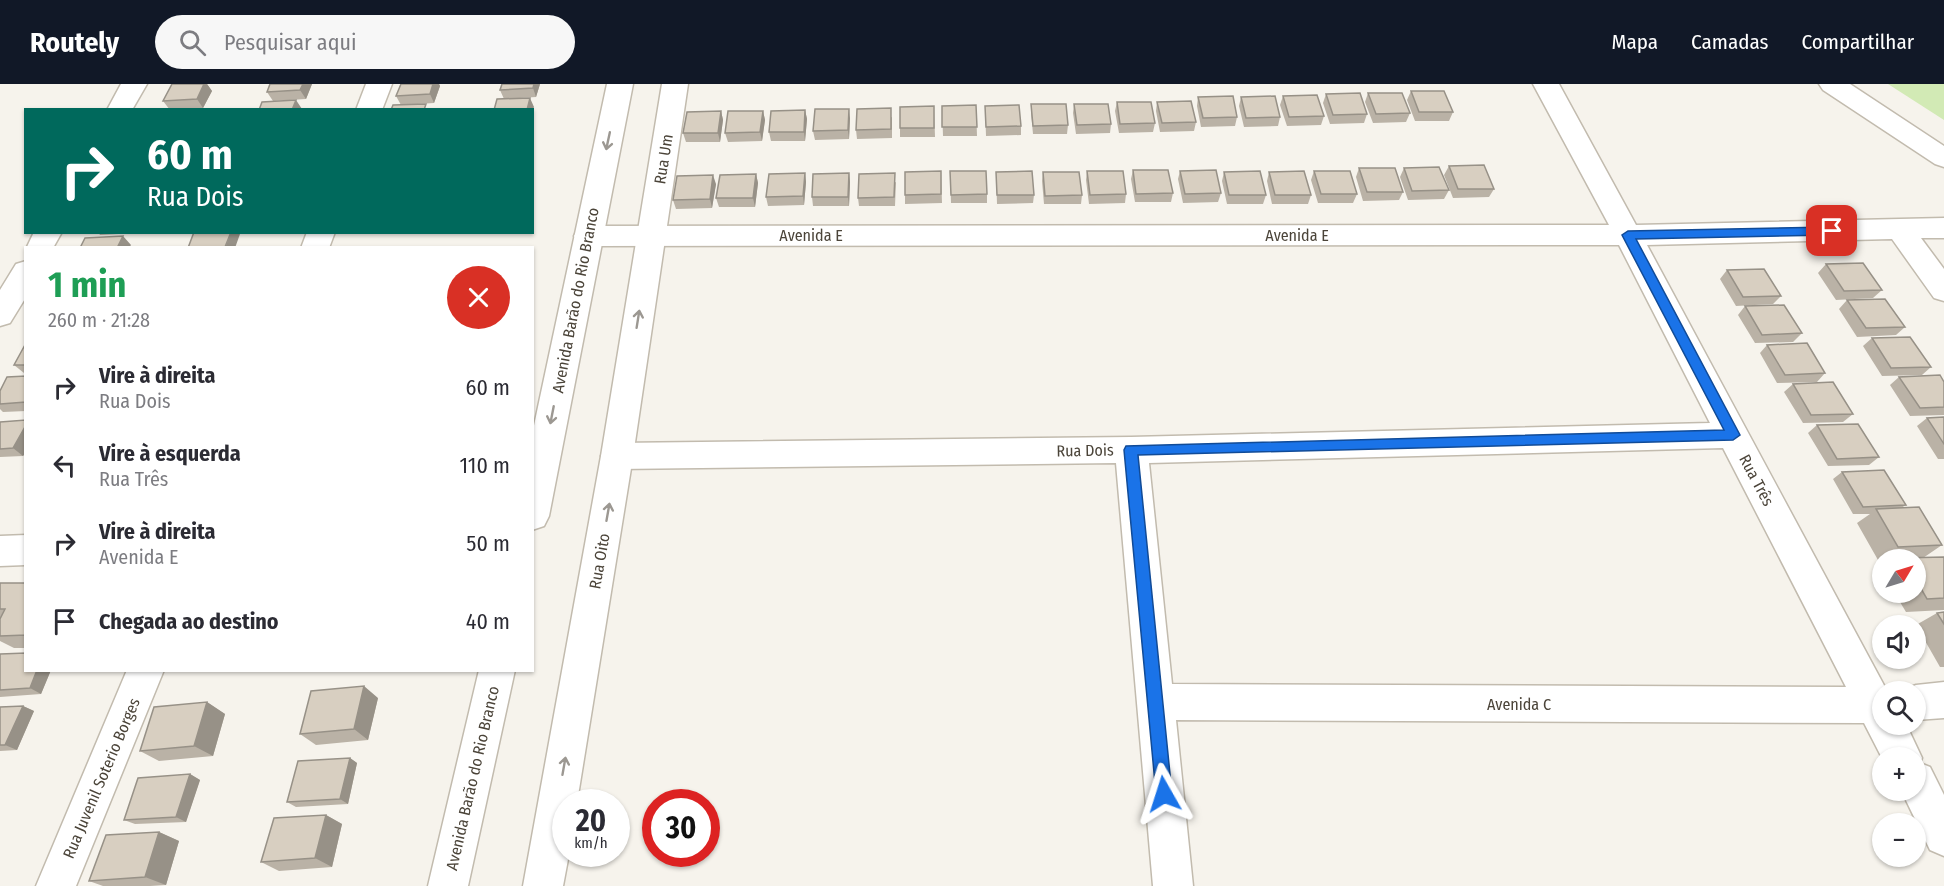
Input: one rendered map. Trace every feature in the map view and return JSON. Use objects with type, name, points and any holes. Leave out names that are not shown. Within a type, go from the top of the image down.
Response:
[{"type":"street","points":[[120,108],[134,84]]},
{"type":"street","points":[[370,108],[379,84]]},
{"type":"street","name":"Avenida Barão do Rio Branco","points":[[534,506],[620,84]]},
{"type":"street","name":"Rua Um","points":[[650,235],[675,84]]},
{"type":"street","name":"Rua Três","points":[[1546,84],[1872,695]]},
{"type":"street","points":[[1832,84],[1944,158]]},
{"type":"street","name":"Avenida E","points":[[588,236],[1628,235],[1944,228]]},
{"type":"street","points":[[1900,230],[1944,290]]},
{"type":"street","name":"Rua Oito","points":[[543,886],[617,456],[650,235]]},
{"type":"street","points":[[0,315],[24,274]]},
{"type":"street","name":"Rua Dois","points":[[617,456],[1131,450],[1733,435]]},
{"type":"street","points":[[1131,450],[1173,886]]},
{"type":"street","points":[[0,551],[24,550]]},
{"type":"street","name":"Rua Juvenil Soterio Borges","points":[[56,886],[145,672]]},
{"type":"street","name":"Avenida Barão do Rio Branco","points":[[448,886],[497,672]]},
{"type":"street","points":[[1926,702],[1944,700]]},
{"type":"street","name":"Avenida C","points":[[1155,702],[1872,714]]},
{"type":"street","points":[[1926,801],[1944,836]]},
{"type":"green space","points":[[1888,84],[1944,84],[1944,120]]},
{"type":"building","points":[[172,84],[204,84],[197,99],[163,101]]},
{"type":"building","points":[[270,84],[303,84],[300,90],[267,92]]},
{"type":"building","points":[[401,84],[433,84],[430,94],[396,96]]},
{"type":"building","points":[[502,84],[534,84],[533,88],[500,90]]},
{"type":"building","points":[[1411,91],[1444,91],[1453,112],[1419,112]]},
{"type":"building","points":[[1360,93],[1367,114],[1333,115],[1326,94]]},
{"type":"building","points":[[1368,93],[1402,93],[1410,113],[1376,114]]},
{"type":"building","points":[[1317,95],[1324,116],[1289,117],[1283,96]]},
{"type":"building","points":[[1233,96],[1237,117],[1203,118],[1198,97]]},
{"type":"building","points":[[1275,96],[1280,117],[1246,118],[1241,97]]},
{"type":"building","points":[[530,98],[528,108],[495,108],[497,99]]},
{"type":"building","points":[[296,100],[293,108],[260,108],[262,102]]},
{"type":"building","points":[[1191,101],[1196,122],[1162,123],[1157,102]]},
{"type":"building","points":[[1117,102],[1151,102],[1155,123],[1120,124]]},
{"type":"building","points":[[426,104],[425,108],[392,108],[393,105]]},
{"type":"building","points":[[1031,104],[1066,104],[1068,125],[1033,126]]},
{"type":"building","points":[[1074,104],[1108,104],[1111,124],[1077,125]]},
{"type":"building","points":[[976,105],[977,127],[942,127],[942,106]]},
{"type":"building","points":[[1019,105],[1021,126],[986,127],[985,106]]},
{"type":"building","points":[[934,106],[934,128],[900,128],[900,107]]},
{"type":"building","points":[[891,108],[891,129],[856,130],[857,109]]},
{"type":"building","points":[[815,109],[849,109],[848,130],[813,131]]},
{"type":"building","points":[[805,110],[804,132],[769,132],[771,111]]},
{"type":"building","points":[[721,111],[718,133],[683,133],[687,112]]},
{"type":"building","points":[[728,111],[763,111],[760,132],[725,133]]},
{"type":"building","points":[[1484,165],[1494,189],[1458,189],[1449,166]]},
{"type":"building","points":[[1439,167],[1449,190],[1412,191],[1404,168]]},
{"type":"building","points":[[1359,168],[1395,168],[1403,192],[1367,192]]},
{"type":"building","points":[[1133,170],[1168,170],[1173,193],[1136,194]]},
{"type":"building","points":[[1216,170],[1221,193],[1185,194],[1180,171]]},
{"type":"building","points":[[941,171],[941,194],[905,195],[905,172]]},
{"type":"building","points":[[950,171],[986,171],[987,194],[951,195]]},
{"type":"building","points":[[1032,171],[1034,195],[997,195],[996,172]]},
{"type":"building","points":[[1087,171],[1123,171],[1126,194],[1090,195]]},
{"type":"building","points":[[1260,171],[1266,195],[1229,195],[1224,172]]},
{"type":"building","points":[[1304,171],[1311,195],[1275,195],[1269,172]]},
{"type":"building","points":[[1314,171],[1350,171],[1357,194],[1321,194]]},
{"type":"building","points":[[1043,172],[1079,172],[1082,195],[1045,196]]},
{"type":"building","points":[[805,173],[803,196],[766,197],[769,174]]},
{"type":"building","points":[[849,173],[848,197],[812,197],[813,174]]},
{"type":"building","points":[[895,173],[894,197],[858,198],[859,174]]},
{"type":"building","points":[[756,174],[753,198],[716,198],[720,175]]},
{"type":"building","points":[[713,175],[710,199],[673,200],[677,176]]},
{"type":"building","points":[[193,234],[230,234],[225,246],[189,246]]},
{"type":"building","points":[[123,236],[118,246],[81,246],[85,238]]},
{"type":"building","points":[[1863,263],[1882,290],[1844,291],[1826,264]]},
{"type":"building","points":[[1764,269],[1781,296],[1743,297],[1727,270]]},
{"type":"building","points":[[1885,299],[1905,327],[1866,328],[1847,300]]},
{"type":"building","points":[[1784,305],[1802,333],[1762,335],[1745,306]]},
{"type":"building","points":[[1910,337],[1931,367],[1891,368],[1872,338]]},
{"type":"building","points":[[1807,343],[1825,373],[1785,375],[1767,345]]},
{"type":"building","points":[[24,347],[24,365],[14,365]]},
{"type":"building","points":[[1940,375],[1944,382],[1944,407],[1920,408],[1899,377]]},
{"type":"building","points":[[24,376],[24,402],[0,404],[0,391],[7,377]]},
{"type":"building","points":[[1833,382],[1853,414],[1811,415],[1793,384]]},
{"type":"building","points":[[1944,417],[1944,444],[1927,418]]},
{"type":"building","points":[[24,420],[24,429],[13,448],[0,449],[0,422]]},
{"type":"building","points":[[1858,424],[1879,457],[1837,459],[1817,425]]},
{"type":"building","points":[[1884,470],[1906,505],[1863,507],[1842,472]]},
{"type":"building","points":[[1919,507],[1942,545],[1898,547],[1876,509]]},
{"type":"building","points":[[1926,557],[1944,557],[1944,598],[1926,597]]},
{"type":"building","points":[[0,583],[24,583],[24,635],[0,636],[0,619],[5,609],[0,609]]},
{"type":"building","points":[[1944,612],[1944,624],[1937,613]]},
{"type":"building","points":[[24,653],[24,672],[36,672],[30,688],[0,690],[0,654]]},
{"type":"building","points":[[364,686],[354,729],[300,734],[311,691]]},
{"type":"building","points":[[207,702],[194,746],[140,751],[154,707]]},
{"type":"building","points":[[23,706],[5,745],[0,745],[0,707]]},
{"type":"building","points":[[350,758],[340,799],[287,802],[298,761]]},
{"type":"building","points":[[190,774],[176,817],[124,820],[138,778]]},
{"type":"building","points":[[326,815],[315,858],[261,862],[274,818]]},
{"type":"building","points":[[159,832],[145,877],[89,881],[106,835]]},
{"type":"route","points":[[1164,794],[1131,450],[1733,435],[1628,235],[1832,231]]}]
